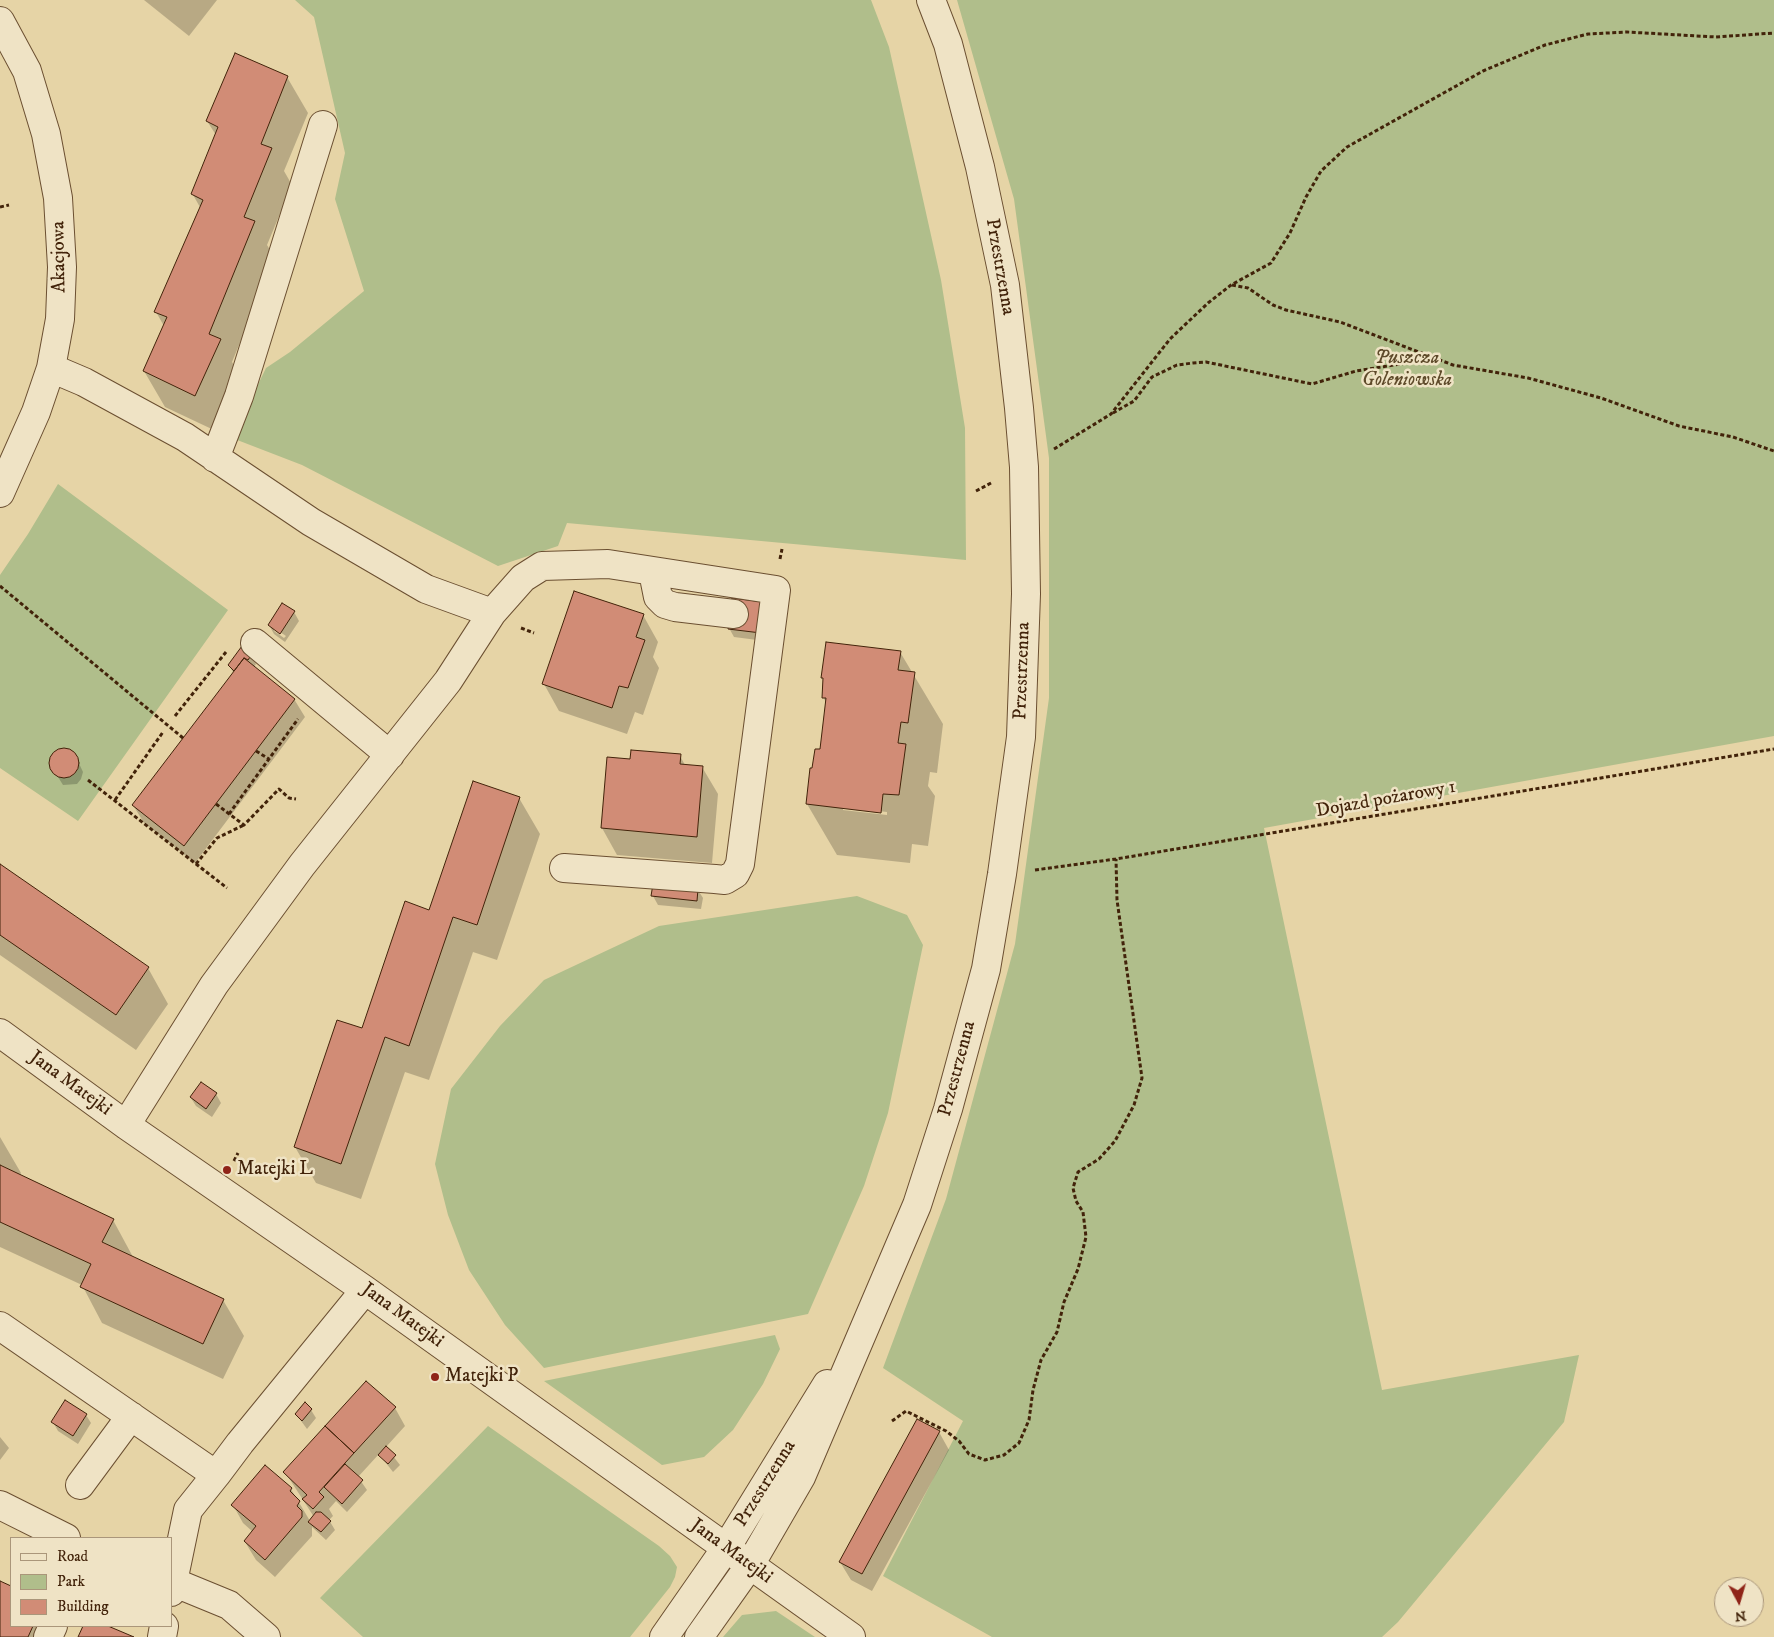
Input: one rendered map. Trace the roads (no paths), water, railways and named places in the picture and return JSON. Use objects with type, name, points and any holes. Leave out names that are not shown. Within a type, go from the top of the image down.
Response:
[{"type":"street","name":"Przestrzenna","points":[[699,1637],[750,1565],[801,1477],[917,1205],[948,1109],[986,969],[1002,874],[1022,718],[1026,594],[1024,467],[1005,285],[980,167],[948,44],[931,0]]},
{"type":"street","name":"Akacjowa","points":[[0,22],[27,71],[46,134],[58,198],[62,267],[60,319],[50,368],[36,412],[0,493]]},
{"type":"street","points":[[215,458],[239,396],[323,125]]},
{"type":"street","points":[[50,368],[84,382],[185,437],[311,522],[426,589],[492,613]]},
{"type":"street","points":[[126,1125],[214,986],[302,865],[448,681],[492,613],[523,578],[542,566],[608,564],[776,590],[740,864],[735,874],[725,880],[564,868]]},
{"type":"street","points":[[653,572],[658,597],[665,604],[675,607],[734,614]]},
{"type":"street","points":[[255,643],[390,755]]},
{"type":"street","name":"Jana Matejki","points":[[0,1033],[126,1125],[365,1290],[851,1637]]},
{"type":"street","points":[[266,1637],[228,1605],[172,1585],[188,1510],[365,1290]]},
{"type":"street","points":[[0,1326],[216,1475]]},
{"type":"street","name":"Przestrzenna","points":[[664,1637],[726,1548],[863,1328]]},
{"type":"street","points":[[80,1486],[131,1416]]},
{"type":"street","points":[[6,1513],[64,1537]]},
{"type":"place","name":"Matejki L","points":[[227,1170]]},
{"type":"place","name":"Matejki P","points":[[435,1377]]},
{"type":"park label","name":"Puszcza Goleniowska","points":[[1407,370]]}]
